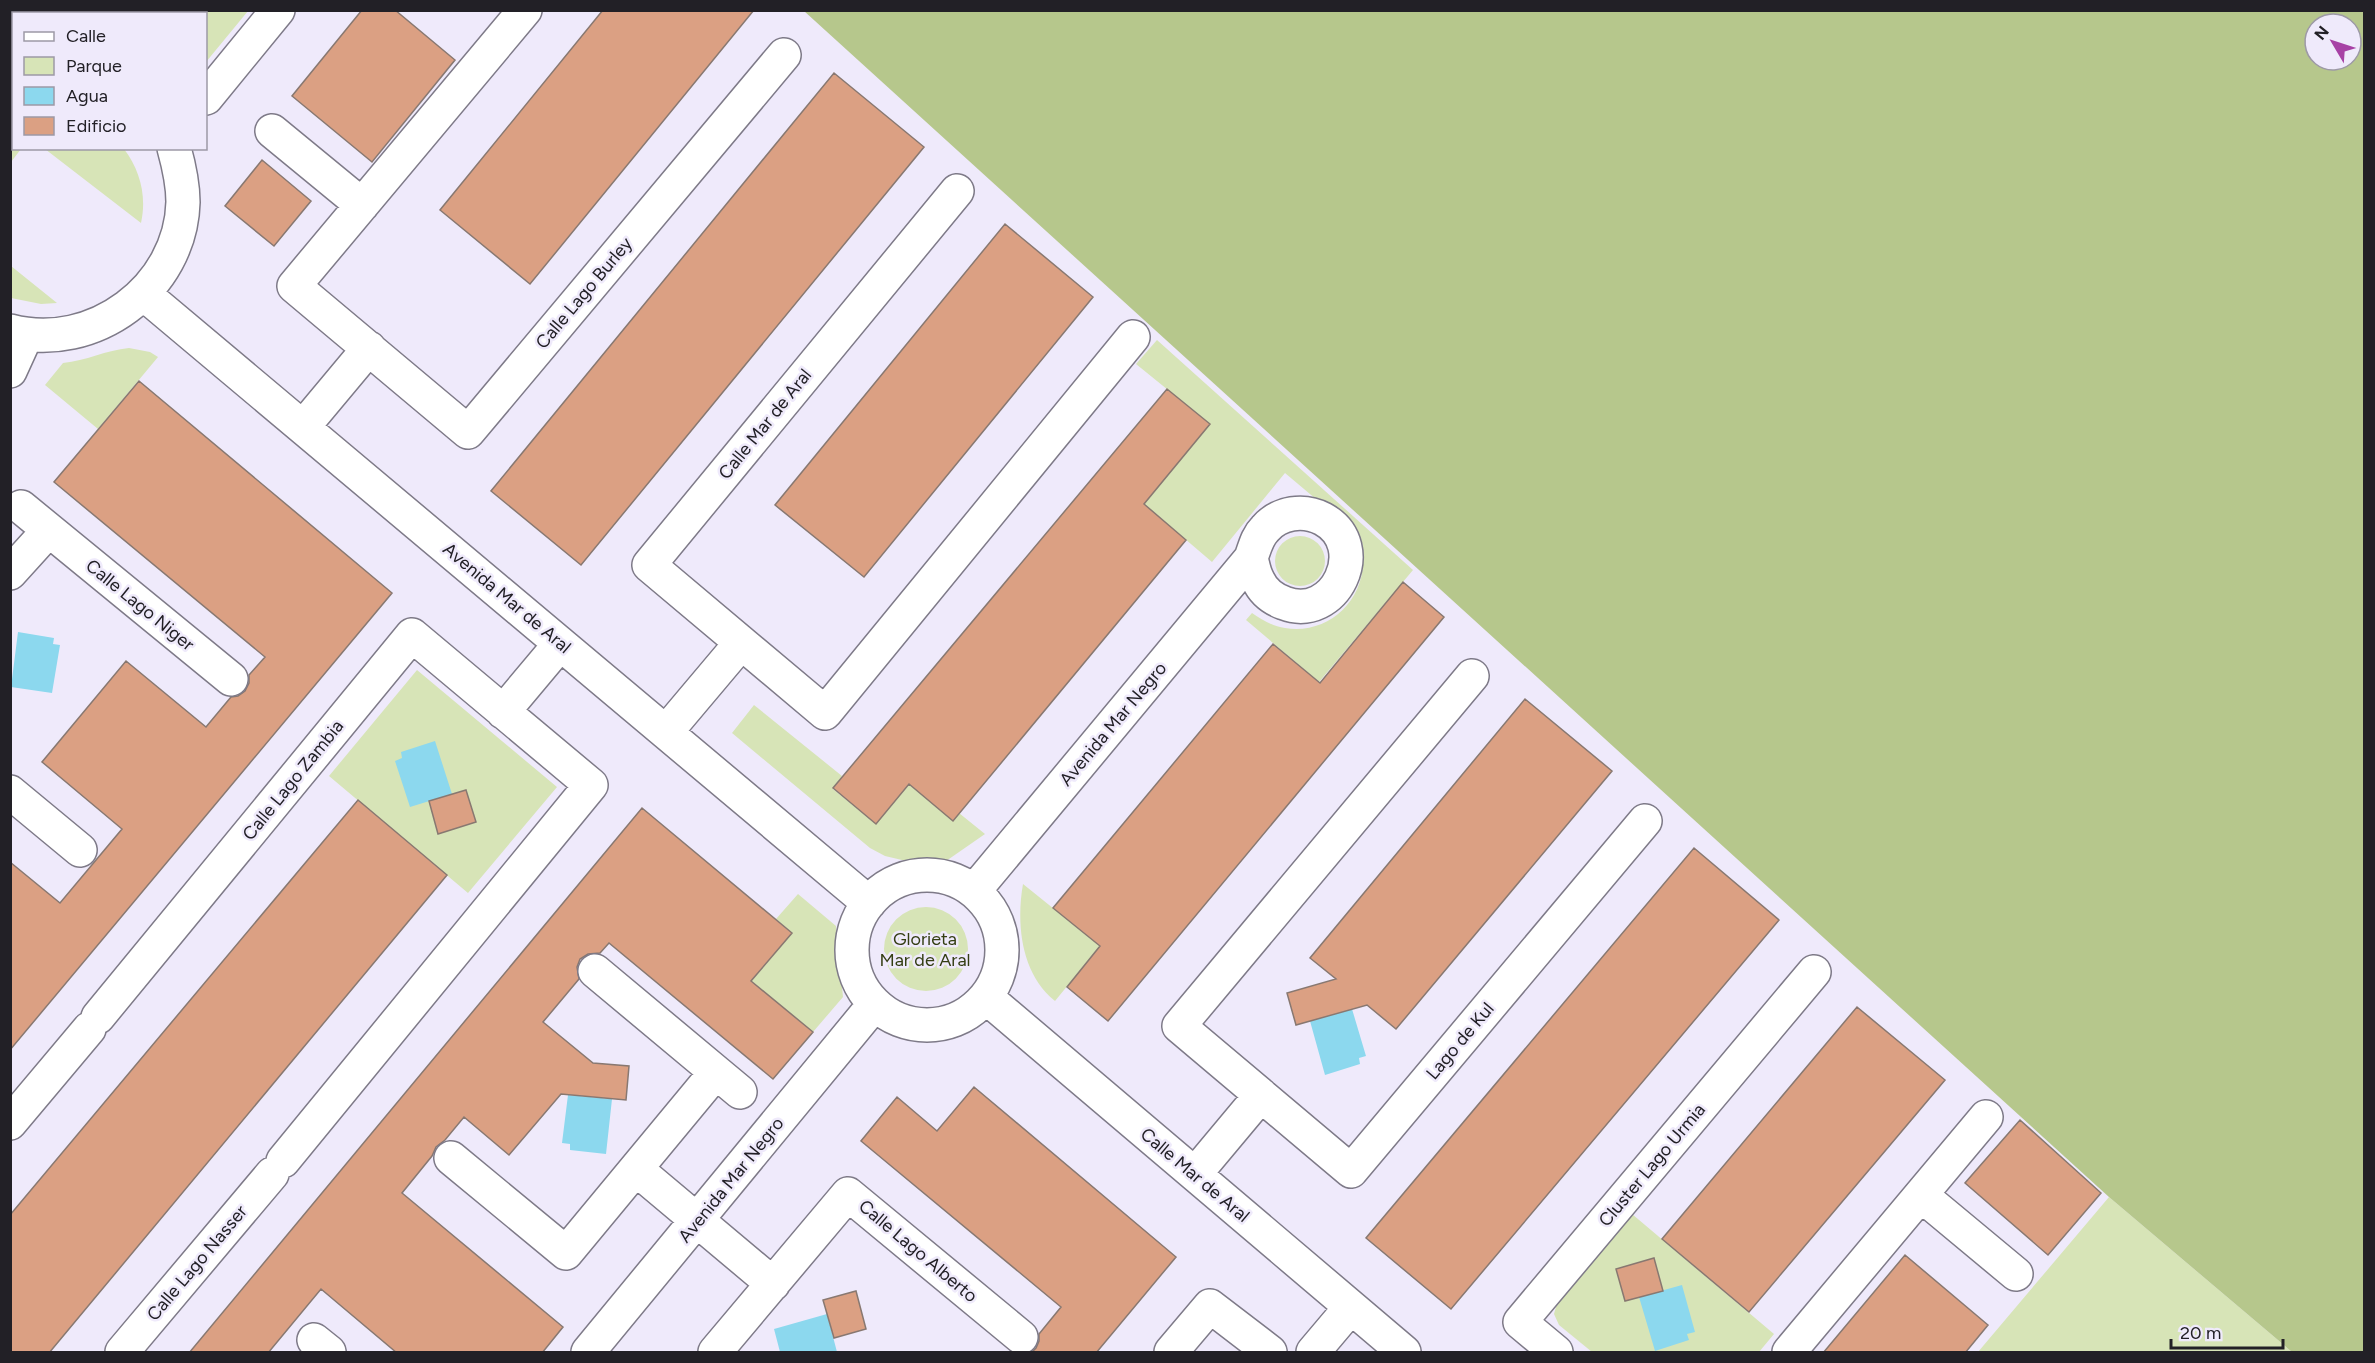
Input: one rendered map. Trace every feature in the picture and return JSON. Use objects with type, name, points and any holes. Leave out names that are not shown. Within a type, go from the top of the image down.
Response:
[{"type":"street","points":[[207,97],[278,10]]},
{"type":"street","name":"Calle Lago Burley","points":[[508,16],[362,205],[294,286],[468,432],[784,55]]},
{"type":"street","points":[[272,131],[362,205]]},
{"type":"street","points":[[10,371],[18,334],[59,336],[91,328],[120,313],[144,294],[165,265],[178,236],[183,203],[181,171],[175,150]]},
{"type":"street","name":"Calle Mar de Aral","points":[[957,191],[649,565],[825,713],[1133,337]]},
{"type":"street","name":"Avenida Mar de Aral","points":[[144,294],[869,903]]},
{"type":"street","points":[[303,427],[369,348]]},
{"type":"street","name":"Calle Lago Niger","points":[[21,507],[231,679]]},
{"type":"street","points":[[10,573],[48,530]]},
{"type":"street","name":"Avenida Mar Negro","points":[[974,891],[1251,558]]},
{"type":"street","name":"Calle Lago Zambia","points":[[10,1123],[412,635],[591,785],[277,1167]]},
{"type":"street","points":[[666,732],[741,643]]},
{"type":"street","points":[[503,712],[560,644]]},
{"type":"street","name":"Lago de Kul","points":[[1472,676],[1179,1026],[1351,1171],[1645,821]]},
{"type":"street","points":[[10,792],[80,850]]},
{"type":"street","points":[[930,874],[953,879],[974,891],[993,912],[1003,941],[1000,971],[987,998],[968,1014],[946,1024],[921,1026],[898,1020],[873,1006],[854,969],[852,945],[857,923],[869,903],[886,887],[907,878],[930,874]]},
{"type":"street","points":[[451,1158],[575,1262],[636,1169],[728,1082],[595,971]]},
{"type":"street","name":"Cluster Lago Urmia","points":[[1556,1353],[1520,1322],[1814,972]]},
{"type":"street","name":"Calle Mar de Aral","points":[[987,998],[1404,1353]]},
{"type":"street","name":"Avenida Mar Negro","points":[[588,1353],[873,1006]]},
{"type":"street","points":[[1195,1174],[1261,1095]]},
{"type":"street","points":[[1789,1353],[1986,1117]]},
{"type":"street","name":"Calle Lago Nasser","points":[[122,1353],[277,1167]]},
{"type":"street","points":[[636,1169],[773,1284]]},
{"type":"street","name":"Calle Lago Alberto","points":[[715,1353],[848,1194],[1021,1337]]},
{"type":"street","points":[[1921,1195],[2016,1274]]},
{"type":"street","points":[[1172,1353],[1210,1306],[1270,1353]]},
{"type":"street","points":[[1313,1353],[1351,1307]]},
{"type":"green space","points":[[167,10],[248,11],[207,61],[207,12],[166,12]]},
{"type":"green space","points":[[804,11],[2364,11],[2364,1352],[2292,1352],[2109,1197]]},
{"type":"green space","points":[[11,115],[12,150],[20,150],[11,162]]},
{"type":"green space","points":[[46,150],[125,150],[141,184],[143,213],[141,223]]},
{"type":"green space","points":[[11,266],[57,303],[41,304],[11,298]]},
{"type":"green space","points":[[1157,340],[1413,570],[1319,682],[1246,620],[1252,613],[1276,626],[1300,629],[1314,627],[1339,614],[1356,591],[1361,578],[1363,546],[1361,539],[1356,532],[1285,473],[1212,562],[1143,503],[1210,424],[1136,364]]},
{"type":"green space","points":[[129,348],[150,352],[158,357],[98,429],[45,385],[63,363]]},
{"type":"green space","points":[[1305,536],[1318,543],[1324,551],[1324,571],[1318,579],[1310,585],[1295,586],[1282,579],[1276,571],[1275,556],[1282,543],[1290,537]]},
{"type":"green space","points":[[417,670],[557,787],[468,893],[329,776]]},
{"type":"green space","points":[[754,705],[842,776],[833,789],[876,824],[909,784],[959,813],[985,834],[936,868],[885,856],[870,848],[732,733]]},
{"type":"green space","points":[[1023,884],[1100,946],[1055,1001],[1044,990],[1028,963],[1021,931]]},
{"type":"green space","points":[[798,894],[836,926],[843,997],[813,1032],[751,981],[792,933],[776,919]]},
{"type":"green space","name":"Glorieta Mar de Aral","points":[[926,907],[942,910],[956,919],[965,933],[968,949],[965,965],[956,979],[942,988],[926,991],[910,988],[896,979],[887,965],[884,949],[887,933],[896,919],[910,910]]},
{"type":"green space","points":[[2109,1197],[2292,1352],[1978,1352]]},
{"type":"green space","points":[[1632,1214],[1774,1334],[1759,1352],[1592,1352],[1559,1325],[1554,1314],[1557,1303]]},
{"type":"water","points":[[18,632],[54,638],[53,644],[60,645],[52,693],[11,687]]},
{"type":"water","points":[[435,741],[452,794],[410,807],[395,761],[402,758],[401,752]]},
{"type":"water","points":[[1352,1009],[1366,1056],[1359,1058],[1360,1064],[1325,1075],[1310,1021]]},
{"type":"water","points":[[568,1095],[612,1099],[606,1154],[570,1150],[570,1144],[562,1143]]},
{"type":"water","points":[[1682,1285],[1695,1332],[1687,1334],[1689,1340],[1655,1351],[1639,1297]]},
{"type":"water","points":[[827,1314],[837,1352],[780,1352],[774,1329]]},
{"type":"building","points":[[362,10],[395,10],[455,60],[372,162],[292,96]]},
{"type":"building","points":[[603,10],[754,10],[530,284],[440,210]]},
{"type":"building","points":[[834,73],[924,147],[581,565],[491,491]]},
{"type":"building","points":[[262,160],[311,201],[274,246],[225,206]]},
{"type":"building","points":[[1005,224],[1093,297],[864,577],[775,505]]},
{"type":"building","points":[[139,381],[392,593],[10,1050],[10,862],[60,903],[122,829],[42,762],[126,661],[206,727],[231,697],[238,696],[245,691],[249,683],[249,675],[265,657],[54,482]]},
{"type":"building","points":[[1167,389],[1210,424],[1144,504],[1186,540],[953,821],[909,784],[876,824],[833,788]]},
{"type":"building","points":[[1403,582],[1444,617],[1108,1021],[1067,987],[1100,946],[1053,908],[1273,644],[1320,683]]},
{"type":"building","points":[[1525,699],[1612,771],[1396,1029],[1367,1005],[1296,1025],[1287,993],[1336,979],[1310,958]]},
{"type":"building","points":[[466,790],[476,822],[438,834],[429,801]]},
{"type":"building","points":[[358,800],[447,875],[49,1353],[10,1353],[10,1215]]},
{"type":"building","points":[[642,808],[792,933],[751,981],[813,1032],[773,1079],[609,943],[600,953],[588,954],[580,959],[577,967],[579,979],[543,1022],[593,1063],[629,1066],[626,1100],[561,1094],[509,1155],[464,1117],[445,1140],[436,1147],[432,1156],[402,1193],[563,1327],[542,1353],[397,1353],[321,1289],[268,1353],[189,1353]]},
{"type":"building","points":[[1694,848],[1779,920],[1451,1309],[1366,1238]]},
{"type":"building","points":[[1857,1007],[1945,1080],[1749,1312],[1662,1239]]},
{"type":"building","points":[[974,1087],[1176,1257],[1096,1353],[1031,1353],[1039,1341],[1039,1334],[1061,1307],[861,1141],[897,1097],[937,1131]]},
{"type":"building","points":[[2020,1120],[2101,1193],[2048,1255],[1965,1183]]},
{"type":"building","points":[[1905,1255],[1988,1325],[1965,1353],[1823,1353]]},
{"type":"building","points":[[1654,1258],[1663,1291],[1625,1301],[1616,1269]]},
{"type":"building","points":[[856,1291],[866,1329],[834,1338],[823,1300]]}]
